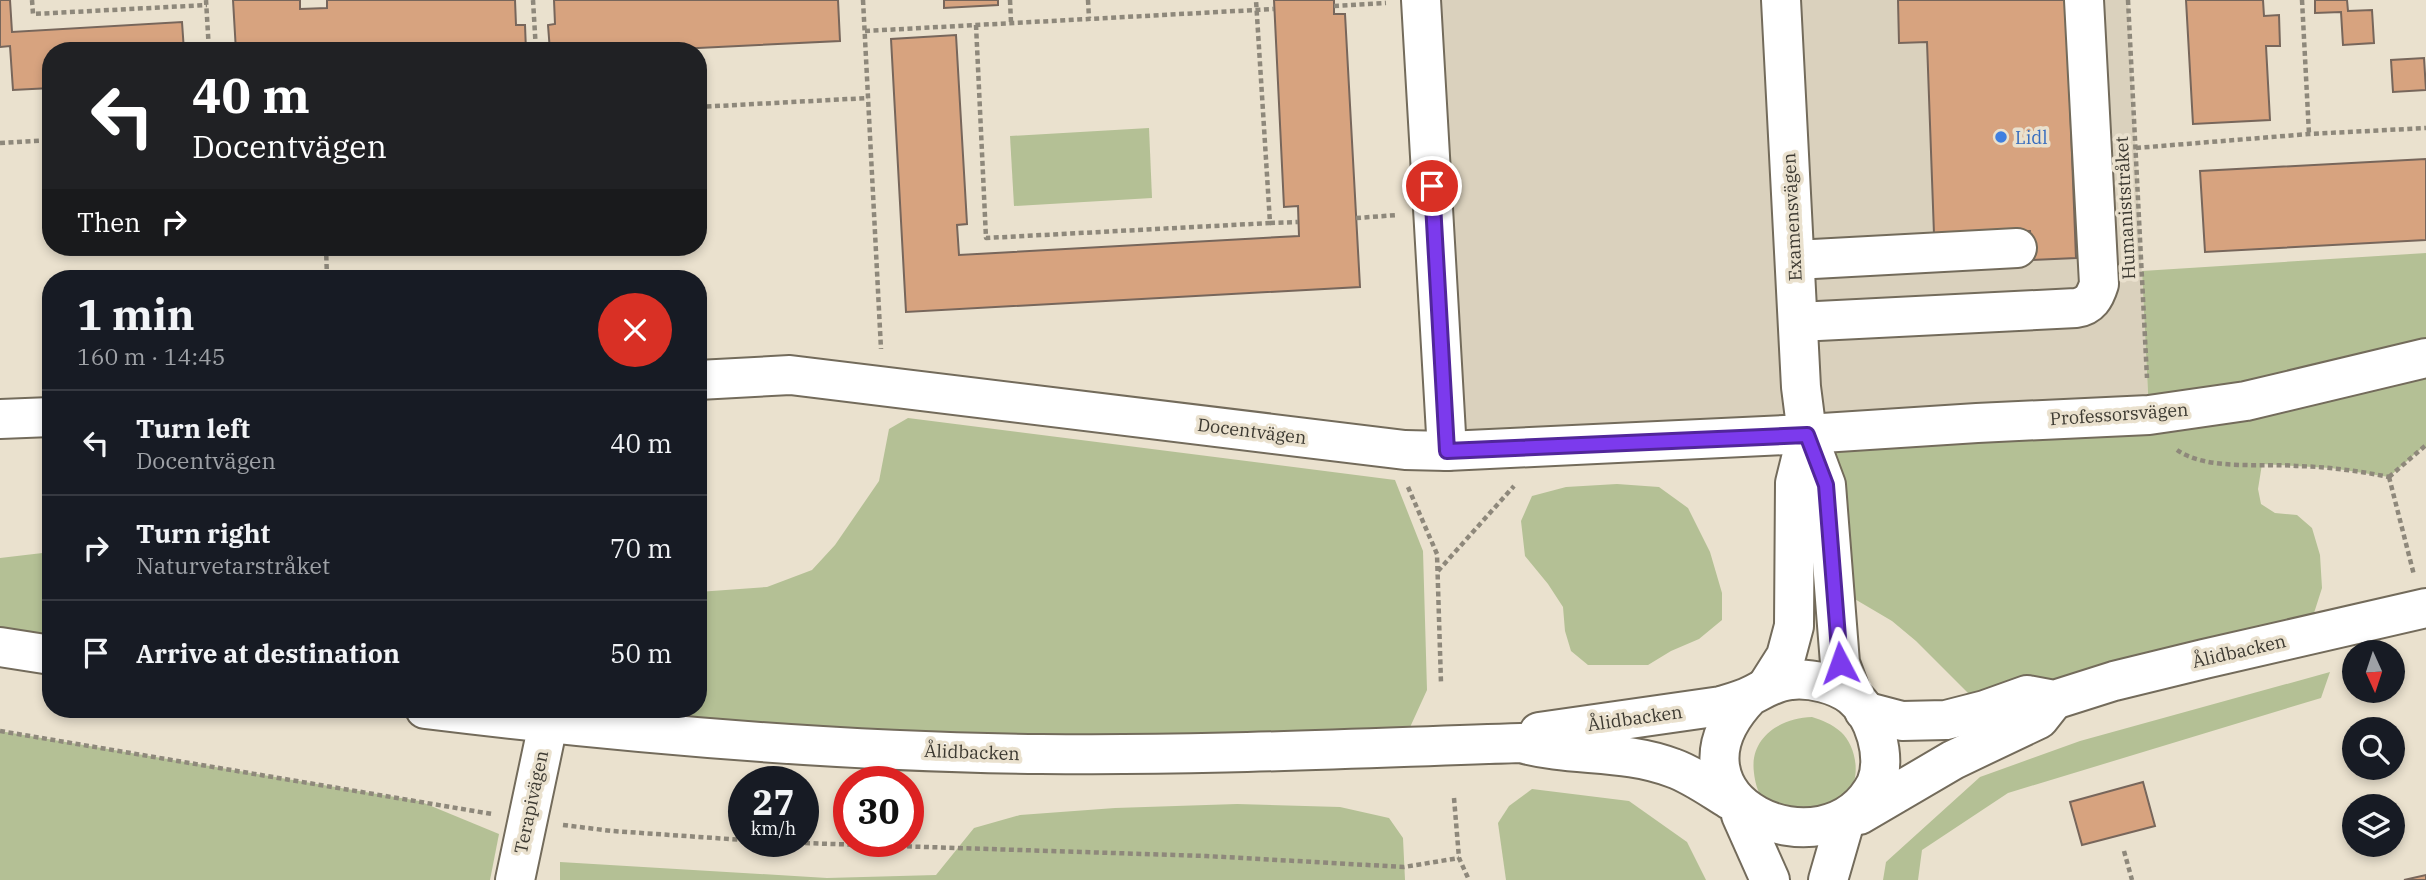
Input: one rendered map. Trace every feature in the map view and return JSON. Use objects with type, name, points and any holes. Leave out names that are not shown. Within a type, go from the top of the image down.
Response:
[{"type":"street","name":"Examensvägen","points":[[1781,0],[1801,387],[1807,435],[1826,485],[1840,663],[1858,704]]},
{"type":"street","points":[[1798,322],[2076,308],[2085,307],[2095,296],[2099,284],[2084,0]]},
{"type":"street","points":[[1408,1],[1447,451]]},
{"type":"street","points":[[1795,260],[2017,248]]},
{"type":"street","name":"Professorsvägen","points":[[1807,435],[2149,415],[2246,401],[2426,358]]},
{"type":"street","name":"Docentvägen","points":[[707,379],[790,374],[1405,450],[1447,451],[1807,435]]},
{"type":"street","points":[[0,419],[42,417]]},
{"type":"street","name":"Examensvägen","points":[[1759,691],[1786,656],[1794,626],[1795,483],[1807,435]]},
{"type":"street","name":"Ålidbacken","points":[[1521,743],[1540,731],[1721,706],[1789,680],[1813,680],[1831,686],[1858,704],[1902,721],[1946,720],[2027,695],[2054,700],[2421,596]]},
{"type":"street","points":[[0,647],[42,654]]},
{"type":"street","points":[[1759,691],[1736,710],[1726,729],[1719,754],[1721,778],[1770,880]]},
{"type":"street","name":"Ålidbacken","points":[[499,718],[796,745],[1040,754],[1283,751],[1521,743],[1545,750],[1598,753],[1653,762],[1694,778],[1736,807],[1763,831],[1792,840],[1823,837],[1953,760],[2039,719],[2054,700]]},
{"type":"street","points":[[1828,880],[1851,821],[1870,800],[1878,778],[1880,752],[1874,729],[1858,704]]},
{"type":"street","name":"Terapivägen","points":[[515,880],[548,724]]},
{"type":"path","points":[[32,0],[33,14],[207,3],[209,42]]},
{"type":"path","points":[[533,0],[535,42]]},
{"type":"path","points":[[863,0],[883,387]]},
{"type":"path","points":[[1010,0],[1012,22]]},
{"type":"path","points":[[1088,0],[1088,18]]},
{"type":"path","points":[[1256,0],[1270,223]]},
{"type":"path","name":"Humaniststråket","points":[[2128,0],[2149,415]]},
{"type":"path","points":[[2302,0],[2309,134]]},
{"type":"path","points":[[1334,6],[1408,1]]},
{"type":"path","points":[[864,31],[1274,9]]},
{"type":"path","points":[[976,25],[986,238],[1298,222]]},
{"type":"path","points":[[707,107],[868,98]]},
{"type":"path","points":[[2136,148],[2426,128]]},
{"type":"path","points":[[0,143],[42,141]]},
{"type":"path","points":[[1356,218],[1406,215]]},
{"type":"path","points":[[2149,415],[2164,441],[2181,453],[2200,460],[2230,464],[2331,468],[2389,477],[2426,445]]},
{"type":"path","points":[[1438,571],[1550,446]]},
{"type":"path","points":[[2389,477],[2421,596]]},
{"type":"path","points":[[1407,484],[1437,554],[1441,683]]},
{"type":"path","points":[[0,731],[527,820],[612,831],[728,839]]},
{"type":"path","points":[[1454,798],[1459,858],[1469,880]]},
{"type":"path","points":[[819,843],[1193,855],[1404,867],[1459,858]]},
{"type":"path","points":[[2124,851],[2132,880]]},
{"type":"shaded area","points":[[1420,0],[2128,0],[2149,415],[1447,451]]},
{"type":"green space","points":[[1149,128],[1152,198],[1014,206],[1010,136]]},
{"type":"green space","points":[[2426,253],[2426,448],[2424,446],[2389,477],[2331,468],[2262,464],[2258,489],[2261,504],[2275,513],[2297,515],[2312,528],[2320,555],[2322,588],[2307,635],[1985,710],[1916,641],[1892,621],[1836,588],[1807,434],[2149,414],[2142,271]]},
{"type":"green space","points":[[908,418],[1395,480],[1423,551],[1427,690],[1401,747],[1283,751],[609,718],[707,718],[707,591],[767,587],[812,570],[835,545],[879,481],[889,429]]},
{"type":"green space","points":[[1617,484],[1659,487],[1688,508],[1710,552],[1722,593],[1722,620],[1699,639],[1648,665],[1588,665],[1571,651],[1565,631],[1563,607],[1525,556],[1521,521],[1532,496],[1566,487]]},
{"type":"green space","points":[[42,553],[42,654],[0,647],[0,558]]},
{"type":"green space","points":[[2330,672],[2321,698],[2008,793],[1922,850],[1918,880],[1883,880],[1886,862],[1980,777],[2080,741]]},
{"type":"green space","points":[[1812,717],[1841,732],[1850,745],[1856,769],[1849,793],[1836,804],[1807,819],[1763,798],[1756,783],[1754,760],[1762,740],[1770,732],[1789,721]]},
{"type":"green space","points":[[0,731],[419,801],[499,834],[490,880],[0,880]]},
{"type":"green space","points":[[1532,789],[1629,801],[1687,842],[1706,880],[1506,880],[1498,823],[1509,806]]},
{"type":"green space","points":[[1237,804],[1340,807],[1389,818],[1403,838],[1405,880],[560,880],[560,862],[827,878],[936,875],[974,828],[1020,815],[1115,808]]},
{"type":"building","points":[[0,0],[10,0],[12,32],[182,22],[183,42],[42,42],[42,88],[13,90],[10,46],[0,47]]},
{"type":"building","points":[[233,0],[300,0],[300,9],[327,8],[327,0],[515,0],[516,25],[525,25],[526,42],[235,42]]},
{"type":"building","points":[[554,0],[838,0],[840,41],[707,48],[707,42],[549,42],[548,25],[555,24]]},
{"type":"building","points":[[944,0],[998,0],[998,5],[944,8]]},
{"type":"building","points":[[1274,0],[1334,0],[1334,14],[1345,14],[1360,287],[906,312],[891,39],[956,35],[967,224],[957,225],[959,255],[1299,236],[1298,206],[1284,207]]},
{"type":"building","name":"Lidl","points":[[1898,0],[2066,0],[2076,258],[2031,260],[2030,231],[1934,234],[1927,42],[1899,43]]},
{"type":"building","points":[[2186,0],[2263,0],[2264,16],[2279,15],[2280,46],[2266,46],[2270,120],[2193,124]]},
{"type":"building","points":[[2315,0],[2347,0],[2348,11],[2372,10],[2374,43],[2343,45],[2341,12],[2315,13]]},
{"type":"building","points":[[2424,58],[2426,90],[2393,92],[2391,60]]},
{"type":"building","points":[[2426,159],[2426,240],[2205,252],[2200,171]]},
{"type":"building","points":[[2143,782],[2155,826],[2082,845],[2070,802]]},
{"type":"building","points":[[2426,875],[2426,880],[2404,880]]},
{"type":"place","name":"Lidl","points":[[2001,137]]},
{"type":"route","points":[[1432,186],[1447,451],[1807,435],[1826,485],[1840,663]]}]
